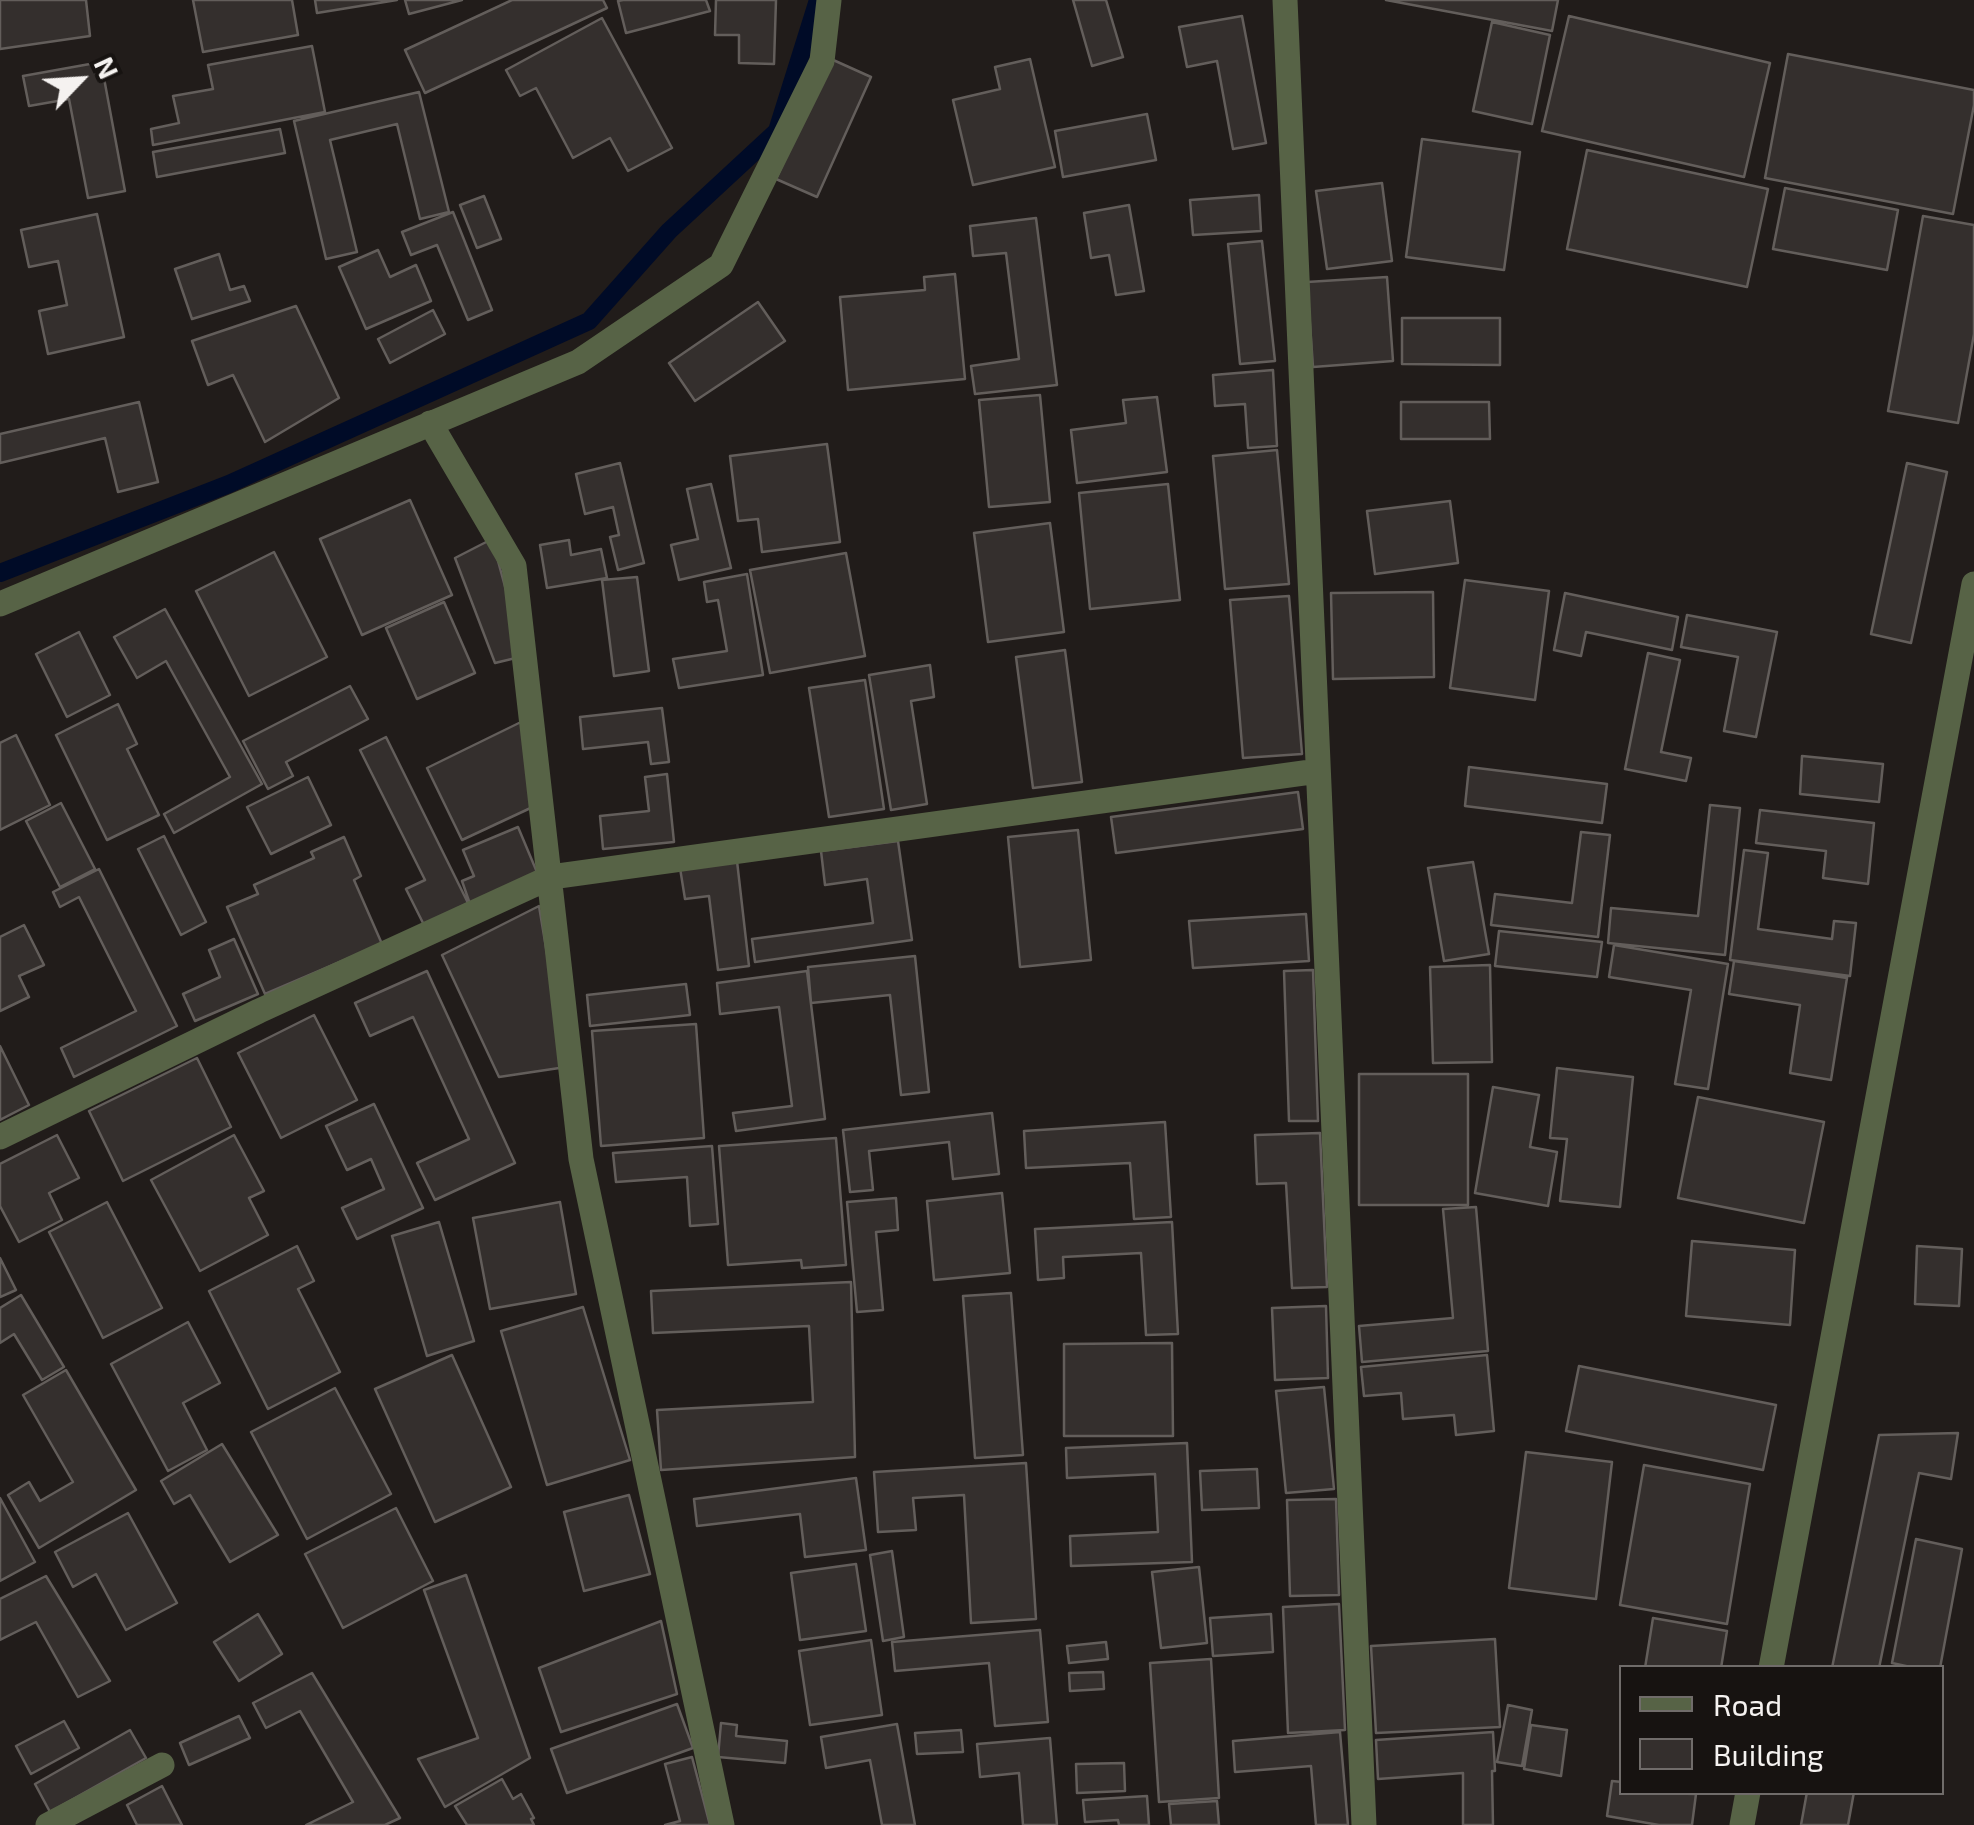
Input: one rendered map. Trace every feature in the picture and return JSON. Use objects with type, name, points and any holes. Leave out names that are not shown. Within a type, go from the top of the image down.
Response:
[{"type":"street","points":[[0,604],[578,362],[720,265],[822,61],[829,0]]},
{"type":"street","points":[[1285,0],[1364,1825]]},
{"type":"street","points":[[430,423],[514,566],[581,1159],[722,1825]]},
{"type":"street","points":[[1772,1665],[1974,584]]},
{"type":"street","points":[[0,1137],[551,877],[1318,771]]},
{"type":"street","points":[[48,1825],[162,1765]]},
{"type":"street","points":[[1742,1825],[1747,1795]]},
{"type":"building","points":[[0,0],[86,0],[90,36],[0,49]]},
{"type":"building","points":[[193,0],[292,0],[298,35],[203,52]]},
{"type":"building","points":[[315,0],[397,0],[317,13]]},
{"type":"building","points":[[405,0],[462,0],[409,14]]},
{"type":"building","points":[[512,0],[603,0],[607,8],[425,93],[405,50]]},
{"type":"building","points":[[706,0],[710,11],[626,33],[618,1]]},
{"type":"building","points":[[716,0],[776,0],[774,64],[739,63],[739,35],[715,35]]},
{"type":"building","points":[[1073,0],[1106,0],[1123,57],[1092,66]]},
{"type":"building","points":[[1386,0],[1558,0],[1552,31]]},
{"type":"building","points":[[1242,16],[1266,143],[1233,149],[1217,61],[1187,67],[1179,27]]},
{"type":"building","points":[[1569,16],[1770,63],[1744,177],[1542,131]]},
{"type":"building","points":[[602,18],[672,148],[628,171],[610,138],[573,158],[536,88],[520,96],[506,70]]},
{"type":"building","points":[[1492,22],[1550,35],[1532,124],[1473,111]]},
{"type":"building","points":[[312,46],[325,112],[153,145],[151,129],[179,123],[173,96],[213,89],[208,65]]},
{"type":"building","points":[[1788,54],[1974,90],[1953,214],[1765,178]]},
{"type":"building","points":[[831,59],[871,77],[817,197],[776,179]]},
{"type":"building","points":[[1030,59],[1055,167],[973,185],[953,100],[1000,89],[995,67]]},
{"type":"building","points":[[101,62],[125,191],[88,198],[69,99],[29,106],[23,76]]},
{"type":"building","points":[[419,92],[449,212],[420,219],[397,124],[330,140],[357,252],[326,259],[294,121]]},
{"type":"building","points":[[1147,114],[1156,160],[1063,177],[1055,131]]},
{"type":"building","points":[[280,129],[285,153],[157,177],[153,152]]},
{"type":"building","points":[[1422,139],[1520,152],[1504,270],[1406,257]]},
{"type":"building","points":[[1587,150],[1768,189],[1747,287],[1567,249]]},
{"type":"building","points":[[1382,183],[1392,261],[1327,269],[1316,191]]},
{"type":"building","points":[[1785,188],[1898,210],[1887,270],[1773,249]]},
{"type":"building","points":[[1259,195],[1261,231],[1193,235],[1190,200]]},
{"type":"building","points":[[484,196],[501,239],[477,248],[460,205]]},
{"type":"building","points":[[1129,205],[1144,291],[1116,295],[1109,255],[1091,258],[1084,213]]},
{"type":"building","points":[[453,212],[492,310],[468,320],[437,245],[411,255],[402,232]]},
{"type":"building","points":[[97,214],[124,337],[48,354],[39,311],[67,305],[58,261],[29,267],[21,230]]},
{"type":"building","points":[[1923,216],[1974,225],[1974,334],[1958,423],[1888,411]]},
{"type":"building","points":[[1036,218],[1057,385],[975,394],[971,366],[1019,359],[1006,253],[973,256],[970,226]]},
{"type":"building","points":[[1262,241],[1275,361],[1240,364],[1228,244]]},
{"type":"building","points":[[378,250],[390,277],[416,265],[431,301],[366,329],[339,267]]},
{"type":"building","points":[[219,254],[230,290],[244,286],[250,301],[192,319],[175,269]]},
{"type":"building","points":[[955,274],[965,379],[848,390],[840,297],[925,290],[924,277]]},
{"type":"building","points":[[1387,277],[1393,361],[1313,367],[1307,282]]},
{"type":"building","points":[[758,302],[785,341],[695,401],[669,363]]},
{"type":"building","points":[[296,306],[339,398],[265,442],[233,375],[208,385],[192,341]]},
{"type":"building","points":[[433,310],[445,334],[390,363],[378,339]]},
{"type":"building","points":[[1402,318],[1500,318],[1500,365],[1402,364]]},
{"type":"building","points":[[1273,370],[1277,446],[1248,448],[1245,404],[1215,406],[1213,375]]},
{"type":"building","points":[[1040,395],[1050,502],[989,507],[979,400]]},
{"type":"building","points":[[1157,397],[1167,472],[1077,483],[1071,430],[1126,423],[1123,400]]},
{"type":"building","points":[[139,402],[158,482],[118,492],[105,438],[0,463],[0,434]]},
{"type":"building","points":[[1401,402],[1489,402],[1490,439],[1401,439]]},
{"type":"building","points":[[827,444],[840,542],[762,552],[758,519],[738,521],[730,456]]},
{"type":"building","points":[[1277,450],[1289,584],[1225,589],[1213,456]]},
{"type":"building","points":[[620,463],[644,563],[618,570],[610,537],[619,535],[613,507],[585,514],[576,474]]},
{"type":"building","points":[[1907,463],[1947,472],[1911,643],[1871,634]]},
{"type":"building","points":[[711,484],[731,568],[679,580],[671,545],[698,539],[687,489]]},
{"type":"building","points":[[1168,484],[1180,600],[1090,609],[1079,493]]},
{"type":"building","points":[[410,500],[452,595],[362,635],[320,539]]},
{"type":"building","points":[[1450,501],[1458,563],[1375,574],[1367,511]]},
{"type":"building","points":[[1050,523],[1064,632],[988,642],[974,533]]},
{"type":"building","points":[[492,539],[524,656],[495,663],[455,558]]},
{"type":"building","points":[[569,540],[571,555],[601,549],[607,578],[547,588],[540,545]]},
{"type":"building","points":[[274,552],[327,657],[249,696],[196,591]]},
{"type":"building","points":[[846,553],[865,656],[770,673],[750,570]]},
{"type":"building","points":[[747,574],[763,675],[679,688],[673,659],[727,651],[718,600],[707,602],[704,582]]},
{"type":"building","points":[[637,577],[649,671],[614,676],[602,580]]},
{"type":"building","points":[[1465,580],[1549,591],[1535,700],[1450,688]]},
{"type":"building","points":[[1433,592],[1434,677],[1333,679],[1331,593]]},
{"type":"building","points":[[1565,593],[1678,617],[1672,650],[1586,632],[1581,656],[1554,650]]},
{"type":"building","points":[[1289,596],[1302,754],[1243,758],[1230,600]]},
{"type":"building","points":[[444,602],[475,673],[417,699],[386,628]]},
{"type":"building","points":[[165,609],[262,784],[174,833],[164,814],[230,777],[166,661],[137,678],[114,637]]},
{"type":"building","points":[[1687,615],[1777,632],[1756,737],[1724,731],[1738,657],[1681,647]]},
{"type":"building","points":[[79,632],[110,695],[67,717],[36,654]]},
{"type":"building","points":[[1065,650],[1082,782],[1033,788],[1016,657]]},
{"type":"building","points":[[1648,653],[1680,660],[1661,752],[1691,758],[1686,781],[1625,769]]},
{"type":"building","points":[[930,665],[934,697],[911,701],[927,804],[891,810],[869,675]]},
{"type":"building","points":[[865,680],[884,809],[829,817],[809,688]]},
{"type":"building","points":[[350,686],[368,719],[286,762],[293,776],[268,789],[243,741]]},
{"type":"building","points":[[118,704],[137,744],[127,749],[159,815],[107,840],[56,735]]},
{"type":"building","points":[[662,708],[669,762],[651,764],[648,742],[583,749],[580,717]]},
{"type":"building","points":[[521,722],[537,805],[462,840],[427,768]]},
{"type":"building","points":[[16,735],[50,805],[0,830],[0,743]]},
{"type":"building","points":[[386,737],[468,903],[424,925],[406,889],[425,880],[360,750]]},
{"type":"building","points":[[1802,756],[1883,764],[1879,802],[1800,794]]},
{"type":"building","points":[[1469,767],[1607,784],[1602,823],[1465,806]]},
{"type":"building","points":[[667,774],[674,842],[603,849],[600,816],[649,811],[645,777]]},
{"type":"building","points":[[308,777],[331,825],[271,854],[247,807]]},
{"type":"building","points":[[1298,792],[1303,829],[1116,853],[1111,817]]},
{"type":"building","points":[[61,803],[95,869],[60,887],[26,821]]},
{"type":"building","points":[[1710,805],[1740,808],[1725,955],[1608,943],[1611,908],[1698,916]]},
{"type":"building","points":[[1760,810],[1874,823],[1868,884],[1823,878],[1826,851],[1756,843]]},
{"type":"building","points":[[518,827],[539,877],[470,904],[462,881],[474,876],[463,850]]},
{"type":"building","points":[[1078,830],[1091,960],[1020,967],[1008,837]]},
{"type":"building","points":[[1581,832],[1610,835],[1598,937],[1491,925],[1495,894],[1572,903]]},
{"type":"building","points":[[164,836],[206,922],[181,935],[138,849]]},
{"type":"building","points":[[344,837],[361,876],[354,880],[382,944],[265,994],[227,907],[258,894],[254,885],[314,858],[311,852]]},
{"type":"building","points":[[898,841],[912,940],[755,962],[752,939],[873,923],[867,879],[825,885],[821,851]]},
{"type":"building","points":[[1744,850],[1768,853],[1758,929],[1832,939],[1834,921],[1856,923],[1850,976],[1730,960]]},
{"type":"building","points":[[737,861],[749,966],[718,970],[709,896],[685,899],[680,868]]},
{"type":"building","points":[[1473,862],[1489,954],[1444,961],[1428,868]]},
{"type":"building","points":[[99,869],[177,1026],[74,1077],[61,1048],[136,1011],[79,897],[60,907],[53,892]]},
{"type":"building","points":[[539,906],[566,1067],[499,1077],[442,955]]},
{"type":"building","points":[[1306,914],[1309,961],[1193,968],[1189,921]]},
{"type":"building","points":[[24,925],[44,965],[19,976],[29,997],[0,1011],[0,937]]},
{"type":"building","points":[[1499,931],[1602,942],[1597,977],[1495,966]]},
{"type":"building","points":[[234,939],[258,994],[195,1021],[183,994],[220,977],[209,950]]},
{"type":"building","points":[[1614,945],[1728,964],[1708,1089],[1675,1084],[1691,990],[1609,977]]},
{"type":"building","points":[[915,956],[929,1092],[901,1095],[890,995],[811,1003],[808,967]]},
{"type":"building","points":[[1734,961],[1847,978],[1831,1080],[1790,1073],[1800,1005],[1729,994]]},
{"type":"building","points":[[1490,965],[1492,1062],[1433,1063],[1430,967]]},
{"type":"building","points":[[1313,970],[1318,1121],[1289,1121],[1284,971]]},
{"type":"building","points":[[427,971],[515,1163],[435,1200],[417,1163],[469,1139],[413,1017],[370,1036],[355,1003]]},
{"type":"building","points":[[807,971],[825,1119],[736,1131],[733,1113],[792,1106],[779,1007],[720,1014],[717,983]]},
{"type":"building","points":[[686,984],[690,1015],[590,1026],[587,995]]},
{"type":"building","points":[[314,1015],[357,1100],[281,1138],[238,1053]]},
{"type":"building","points":[[696,1024],[704,1138],[601,1146],[592,1031]]},
{"type":"building","points":[[0,1046],[29,1105],[0,1120]]},
{"type":"building","points":[[197,1058],[231,1127],[123,1181],[89,1111]]},
{"type":"building","points":[[1557,1068],[1633,1077],[1620,1207],[1560,1201],[1567,1139],[1550,1138]]},
{"type":"building","points":[[1359,1074],[1468,1074],[1468,1205],[1359,1205]]},
{"type":"building","points":[[1493,1087],[1539,1095],[1530,1147],[1557,1152],[1548,1206],[1475,1193]]},
{"type":"building","points":[[1698,1097],[1824,1122],[1804,1223],[1678,1198]]},
{"type":"building","points":[[374,1104],[423,1208],[357,1239],[342,1208],[384,1189],[371,1159],[347,1170],[326,1126]]},
{"type":"building","points":[[992,1113],[999,1174],[953,1179],[949,1142],[869,1151],[873,1190],[850,1192],[843,1130]]},
{"type":"building","points":[[1165,1122],[1171,1217],[1134,1219],[1130,1163],[1026,1168],[1024,1131]]},
{"type":"building","points":[[1320,1133],[1327,1287],[1292,1288],[1286,1183],[1257,1184],[1255,1135]]},
{"type":"building","points":[[57,1135],[79,1178],[49,1193],[62,1220],[19,1242],[0,1206],[0,1164]]},
{"type":"building","points":[[234,1135],[264,1191],[249,1198],[268,1235],[200,1271],[151,1180]]},
{"type":"building","points":[[836,1138],[846,1265],[802,1268],[801,1260],[728,1265],[719,1146]]},
{"type":"building","points":[[712,1146],[718,1224],[690,1226],[687,1177],[616,1182],[613,1153]]},
{"type":"building","points":[[1002,1193],[1010,1273],[934,1280],[927,1201]]},
{"type":"building","points":[[896,1198],[898,1230],[876,1232],[883,1310],[857,1312],[847,1202]]},
{"type":"building","points":[[107,1202],[162,1308],[103,1338],[49,1232]]},
{"type":"building","points":[[560,1202],[576,1294],[490,1309],[473,1218]]},
{"type":"building","points":[[1476,1207],[1488,1351],[1362,1362],[1359,1326],[1453,1318],[1443,1209]]},
{"type":"building","points":[[439,1222],[474,1341],[427,1356],[392,1236]]},
{"type":"building","points":[[1172,1222],[1178,1334],[1146,1335],[1141,1253],[1063,1257],[1064,1278],[1038,1280],[1035,1229]]},
{"type":"building","points":[[1692,1241],[1795,1250],[1790,1325],[1686,1316]]},
{"type":"building","points":[[297,1246],[314,1281],[298,1289],[340,1372],[268,1409],[209,1291]]},
{"type":"building","points":[[1917,1246],[1962,1249],[1959,1306],[1915,1304]]},
{"type":"building","points":[[0,1258],[16,1290],[0,1297]]},
{"type":"building","points":[[851,1282],[855,1457],[661,1470],[657,1410],[813,1402],[809,1326],[653,1333],[651,1291]]},
{"type":"building","points":[[1011,1293],[1023,1455],[975,1458],[963,1296]]},
{"type":"building","points":[[21,1295],[64,1367],[42,1380],[14,1334],[0,1343],[0,1308]]},
{"type":"building","points":[[1326,1306],[1328,1378],[1275,1380],[1272,1308]]},
{"type":"building","points":[[583,1307],[630,1460],[547,1485],[501,1331]]},
{"type":"building","points":[[188,1322],[220,1383],[183,1403],[207,1450],[168,1471],[111,1364]]},
{"type":"building","points":[[1172,1343],[1173,1436],[1064,1436],[1064,1344]]},
{"type":"building","points":[[452,1355],[511,1487],[435,1522],[375,1389]]},
{"type":"building","points":[[1487,1355],[1494,1431],[1456,1435],[1454,1415],[1403,1419],[1401,1393],[1364,1396],[1361,1367]]},
{"type":"building","points":[[1579,1366],[1776,1405],[1763,1470],[1566,1431]]},
{"type":"building","points":[[66,1370],[136,1490],[39,1548],[8,1495],[29,1482],[40,1501],[73,1482],[23,1395]]},
{"type":"building","points":[[1324,1387],[1334,1489],[1286,1493],[1276,1391]]},
{"type":"building","points":[[335,1388],[391,1494],[307,1539],[251,1432]]},
{"type":"building","points":[[1958,1433],[1951,1479],[1919,1473],[1880,1665],[1833,1665],[1879,1435]]},
{"type":"building","points":[[1187,1443],[1192,1562],[1071,1566],[1070,1536],[1158,1532],[1155,1474],[1067,1478],[1066,1448]]},
{"type":"building","points":[[222,1444],[278,1535],[230,1562],[190,1495],[174,1504],[161,1481]]},
{"type":"building","points":[[1526,1452],[1612,1462],[1596,1599],[1509,1588]]},
{"type":"building","points":[[1026,1463],[1036,1619],[971,1623],[964,1495],[913,1498],[916,1530],[878,1532],[874,1472]]},
{"type":"building","points":[[1644,1465],[1750,1484],[1727,1624],[1620,1605]]},
{"type":"building","points":[[1257,1469],[1259,1508],[1202,1510],[1200,1471]]},
{"type":"building","points":[[856,1478],[866,1550],[805,1557],[800,1514],[697,1526],[694,1499]]},
{"type":"building","points":[[629,1495],[650,1574],[584,1591],[564,1512]]},
{"type":"building","points":[[0,1498],[35,1562],[0,1581]]},
{"type":"building","points":[[1336,1499],[1339,1595],[1290,1596],[1287,1500]]},
{"type":"building","points":[[396,1508],[433,1581],[343,1628],[305,1554]]},
{"type":"building","points":[[128,1513],[177,1603],[126,1630],[96,1574],[73,1587],[55,1552]]},
{"type":"building","points":[[1916,1539],[1962,1549],[1941,1665],[1892,1663]]},
{"type":"building","points":[[892,1551],[904,1637],[883,1641],[870,1555]]},
{"type":"building","points":[[856,1564],[866,1631],[800,1640],[791,1573]]},
{"type":"building","points":[[1199,1567],[1207,1643],[1161,1648],[1152,1572]]},
{"type":"building","points":[[466,1575],[530,1758],[445,1807],[418,1759],[478,1738],[424,1590]]},
{"type":"building","points":[[46,1576],[110,1681],[78,1697],[36,1622],[0,1640],[0,1599]]},
{"type":"building","points":[[1339,1604],[1345,1730],[1288,1733],[1283,1607]]},
{"type":"building","points":[[258,1614],[282,1654],[239,1681],[214,1642]]},
{"type":"building","points":[[1271,1614],[1273,1652],[1213,1656],[1210,1618]]},
{"type":"building","points":[[1653,1618],[1727,1631],[1721,1665],[1645,1665]]},
{"type":"building","points":[[661,1621],[677,1694],[561,1732],[539,1668]]},
{"type":"building","points":[[1040,1630],[1048,1722],[995,1726],[989,1663],[895,1671],[892,1642]]},
{"type":"building","points":[[1495,1639],[1500,1727],[1376,1733],[1371,1646]]},
{"type":"building","points":[[871,1640],[882,1715],[810,1725],[799,1651]]},
{"type":"building","points":[[1106,1642],[1108,1659],[1069,1663],[1067,1646]]},
{"type":"building","points":[[1211,1659],[1219,1798],[1159,1802],[1150,1663]]},
{"type":"building","points":[[1103,1672],[1104,1689],[1070,1691],[1069,1673]]},
{"type":"building","points":[[312,1673],[400,1818],[385,1825],[306,1825],[353,1802],[300,1711],[266,1728],[253,1703]]},
{"type":"building","points":[[677,1704],[693,1748],[567,1793],[551,1749]]},
{"type":"building","points":[[1508,1705],[1532,1710],[1522,1766],[1497,1762]]},
{"type":"building","points":[[239,1716],[250,1738],[189,1765],[180,1743]]},
{"type":"building","points":[[64,1721],[79,1748],[31,1774],[16,1746]]},
{"type":"building","points":[[721,1723],[737,1725],[736,1736],[787,1741],[785,1763],[718,1757]]},
{"type":"building","points":[[897,1724],[915,1825],[882,1825],[870,1760],[826,1768],[821,1737]]},
{"type":"building","points":[[1531,1725],[1567,1730],[1561,1776],[1524,1769]]},
{"type":"building","points":[[130,1730],[146,1758],[50,1812],[35,1784]]},
{"type":"building","points":[[961,1730],[963,1752],[917,1754],[915,1733]]},
{"type":"building","points":[[1340,1732],[1348,1825],[1316,1825],[1311,1766],[1235,1772],[1233,1741]]},
{"type":"building","points":[[1493,1732],[1493,1825],[1463,1825],[1463,1773],[1378,1779],[1376,1740]]},
{"type":"building","points":[[1050,1738],[1057,1825],[1023,1825],[1019,1773],[980,1777],[977,1744]]},
{"type":"building","points":[[692,1757],[710,1825],[665,1825],[680,1821],[665,1764]]},
{"type":"building","points":[[1124,1763],[1125,1791],[1077,1793],[1076,1764]]},
{"type":"building","points":[[502,1779],[513,1799],[521,1794],[534,1825],[467,1825],[455,1806]]},
{"type":"building","points":[[1612,1781],[1619,1782],[1619,1795],[1696,1795],[1692,1825],[1659,1825],[1607,1816]]},
{"type":"building","points":[[162,1786],[182,1825],[137,1825],[127,1805]]},
{"type":"building","points":[[1806,1795],[1853,1795],[1848,1825],[1801,1825]]},
{"type":"building","points":[[1147,1796],[1149,1825],[1119,1825],[1118,1820],[1085,1822],[1083,1800]]},
{"type":"building","points":[[1217,1801],[1219,1825],[1171,1825],[1169,1804]]},
{"type":"waterway","points":[[0,573],[229,484],[589,321],[669,231],[777,131],[818,0]]}]
